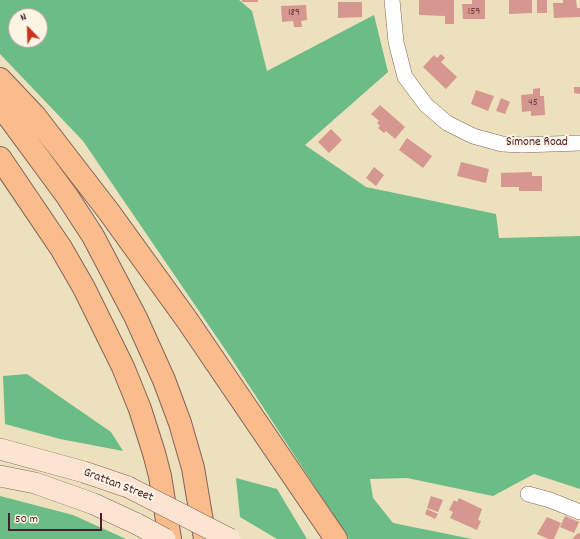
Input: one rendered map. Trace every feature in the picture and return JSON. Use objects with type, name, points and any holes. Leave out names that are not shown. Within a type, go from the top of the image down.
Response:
[{"type":"highway","points":[[0,79],[35,116],[109,212],[187,320],[336,539]]},
{"type":"highway","points":[[0,105],[41,158],[67,196],[92,236],[136,318],[173,402],[187,447],[210,539]]},
{"type":"highway","points":[[0,158],[61,248],[106,332],[140,409],[160,476],[170,539]]},
{"type":"highway","points":[[160,476],[165,539]]},
{"type":"highway","points":[[199,497],[205,539]]},
{"type":"main road","name":"Grattan Street","points":[[0,449],[84,472],[128,487],[230,539]]},
{"type":"main road","name":"Grattan Street","points":[[0,476],[35,484],[94,504],[165,539]]},
{"type":"street","name":"Simone Road","points":[[392,0],[396,42],[405,76],[426,105],[447,123],[472,136],[502,144],[522,145],[580,143]]},
{"type":"street","points":[[528,494],[550,500],[580,512]]},
{"type":"green space","points":[[0,0],[239,0],[252,11],[267,71],[374,15],[388,72],[305,145],[366,187],[496,214],[499,238],[580,236],[580,489],[534,474],[493,496],[407,478],[370,479],[373,498],[393,523],[472,539],[349,539],[231,358],[83,141],[0,54]]},
{"type":"green space","points":[[27,374],[111,432],[123,451],[60,439],[5,424],[3,376]]},
{"type":"green space","points":[[236,478],[277,489],[307,539],[277,539],[240,517]]},
{"type":"green space","points":[[0,496],[73,515],[126,539],[0,539]]},
{"type":"building","points":[[242,0],[258,0],[258,2],[242,2]]},
{"type":"building","points":[[419,0],[454,0],[454,24],[445,24],[445,16],[419,15]]},
{"type":"building","points":[[472,0],[485,0],[485,19],[463,19],[462,4],[472,4]]},
{"type":"building","points":[[509,0],[532,0],[532,13],[509,14]]},
{"type":"building","points":[[537,0],[547,0],[547,13],[537,13]]},
{"type":"building","points":[[563,0],[576,0],[577,8],[580,8],[580,17],[554,18],[553,3],[563,3]]},
{"type":"building","points":[[338,2],[362,2],[362,17],[338,18]]},
{"type":"building","points":[[306,5],[307,20],[301,21],[302,27],[294,27],[293,21],[282,22],[281,6]]},
{"type":"building","points":[[441,54],[445,58],[441,62],[457,77],[446,89],[423,67],[434,55],[437,58]]},
{"type":"building","points":[[574,87],[580,87],[580,94],[574,93]]},
{"type":"building","points":[[540,88],[540,96],[544,96],[545,115],[531,116],[531,111],[522,112],[521,95],[533,94],[533,89]]},
{"type":"building","points":[[476,90],[494,96],[488,111],[471,104]]},
{"type":"building","points":[[501,98],[510,102],[505,114],[496,111]]},
{"type":"building","points":[[380,105],[405,127],[395,139],[386,131],[384,133],[378,128],[380,126],[377,123],[379,121],[371,114]]},
{"type":"building","points":[[331,129],[342,140],[329,153],[318,142]]},
{"type":"building","points":[[407,138],[432,156],[423,168],[399,150]]},
{"type":"building","points":[[461,162],[489,169],[486,183],[457,176]]},
{"type":"building","points":[[374,167],[384,175],[376,186],[366,178]]},
{"type":"building","points":[[532,172],[532,176],[542,176],[542,191],[519,191],[519,187],[501,187],[501,173]]},
{"type":"building","points":[[431,496],[443,500],[438,512],[427,508]]},
{"type":"building","points":[[459,498],[482,509],[478,520],[481,521],[477,530],[450,518],[453,512],[449,510],[454,500],[457,502]]},
{"type":"building","points":[[427,509],[438,514],[435,519],[425,514]]},
{"type":"building","points":[[565,516],[579,522],[574,533],[560,527]]},
{"type":"building","points":[[547,517],[561,523],[554,539],[548,539],[537,534]]},
{"type":"building","points":[[578,533],[580,534],[580,539],[572,539]]}]
